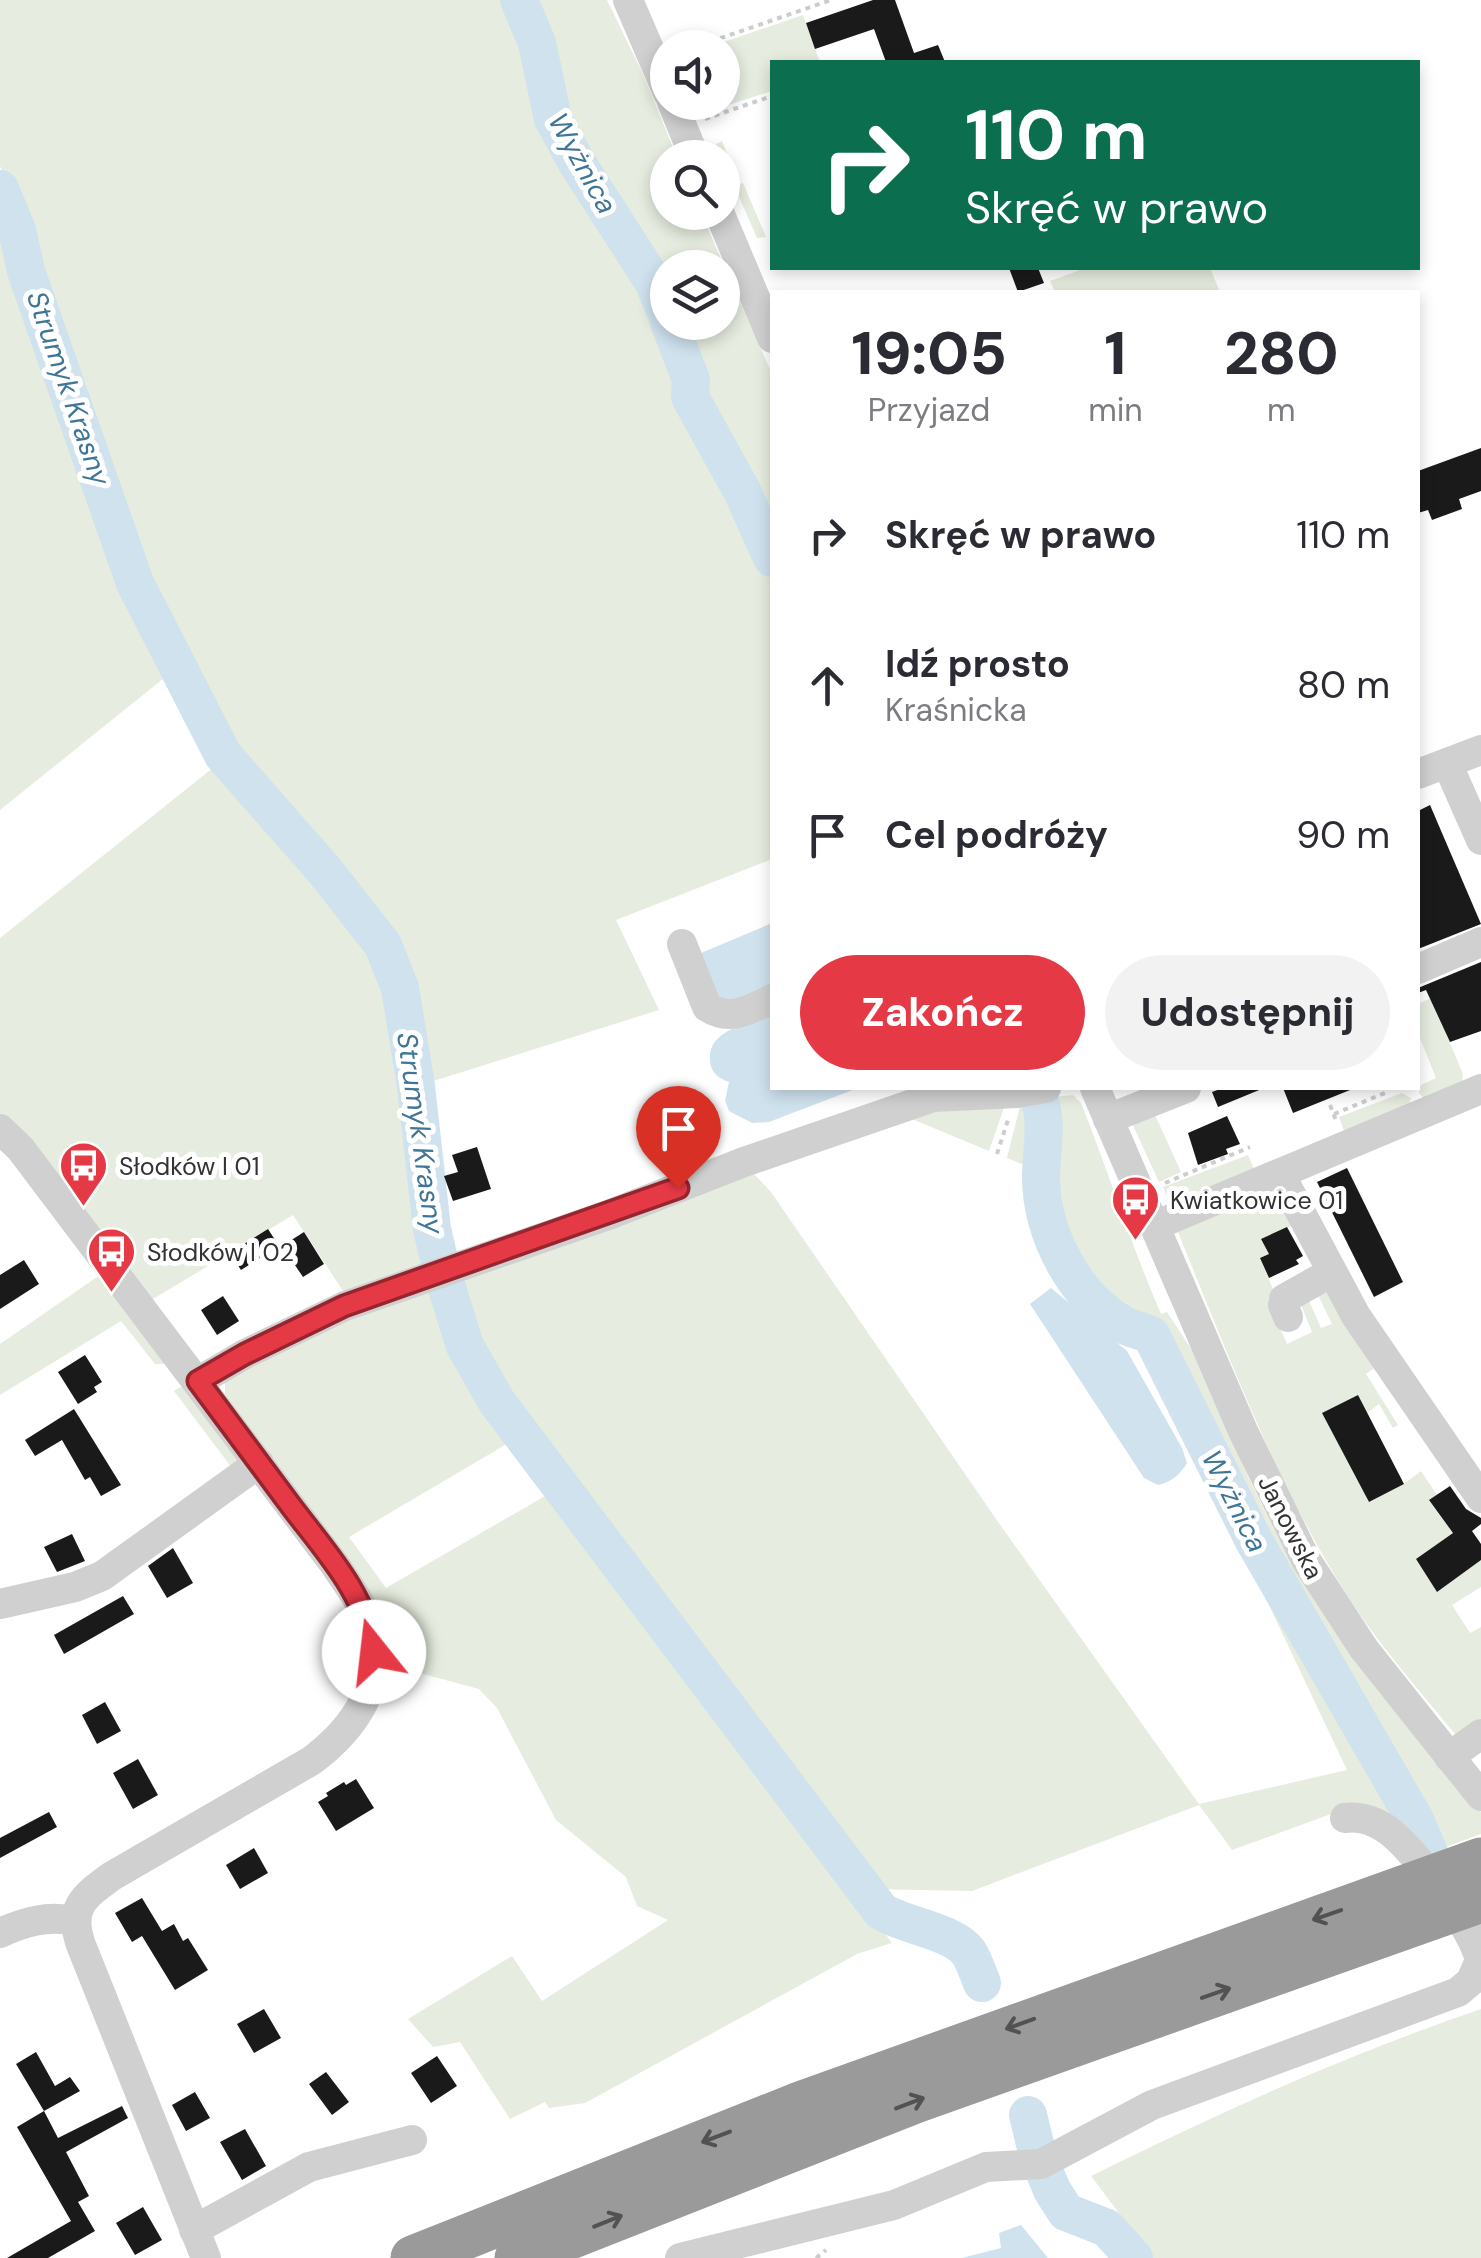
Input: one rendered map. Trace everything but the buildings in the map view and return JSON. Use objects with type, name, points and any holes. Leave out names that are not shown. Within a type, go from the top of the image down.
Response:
[{"type":"highway","points":[[413,2258],[632,2169],[962,2064],[1448,1899],[1481,1860]]},
{"type":"highway","points":[[517,2258],[962,2064]]},
{"type":"street","points":[[628,0],[650,51]]},
{"type":"street","points":[[727,230],[770,333]]},
{"type":"street","points":[[1420,773],[1481,750]]},
{"type":"street","points":[[1447,763],[1481,840]]},
{"type":"street","points":[[1420,968],[1481,942]]},
{"type":"street","points":[[682,944],[707,1007],[735,1016],[770,1000]]},
{"type":"street","points":[[1154,1226],[1481,1089]]},
{"type":"street","points":[[198,1381],[344,1306],[611,1214],[931,1092],[1032,1090]]},
{"type":"street","name":"Janowska","points":[[1096,1090],[1243,1431],[1306,1560],[1358,1640],[1481,1796]]},
{"type":"street","points":[[1108,1119],[1181,1090]]},
{"type":"street","points":[[7,1148],[198,1381],[335,1565],[371,1630],[374,1668],[350,1728],[312,1761],[112,1876],[79,1906],[75,1921],[81,1946],[200,2244],[309,2167],[412,2140]]},
{"type":"street","points":[[1280,1174],[1356,1316],[1481,1498]]},
{"type":"street","points":[[1288,1317],[1282,1305],[1284,1298],[1332,1272]]},
{"type":"street","points":[[0,1604],[76,1587],[102,1576],[259,1463]]},
{"type":"street","points":[[1450,1756],[1481,1734]]},
{"type":"street","points":[[680,2258],[894,2205],[986,2167],[1040,2163],[1152,2105],[1458,1992],[1470,1982],[1480,1960],[1477,1948],[1411,1852],[1373,1821],[1358,1816],[1345,1818]]},
{"type":"street","points":[[0,1933],[27,1922],[75,1921]]},
{"type":"path","points":[[740,31],[831,0]]},
{"type":"path","points":[[740,102],[770,96]]},
{"type":"path","points":[[997,1154],[1032,1090]]},
{"type":"path","points":[[1334,1114],[1385,1093]]},
{"type":"path","points":[[1330,1105],[1341,1132]]},
{"type":"path","points":[[1165,1183],[1250,1147]]},
{"type":"shaded area","points":[[0,0],[514,0],[532,43],[549,126],[646,282],[650,292],[650,340],[669,340],[685,381],[686,401],[739,496],[770,566],[770,860],[616,920],[659,1010],[427,1083],[399,952],[235,755],[153,596],[0,166]]},
{"type":"shaded area","points":[[525,0],[607,0],[650,91],[650,120],[662,120],[670,140],[650,140],[650,230],[708,230],[717,250],[650,250],[650,269],[558,116],[544,45]]},
{"type":"shaded area","points":[[803,15],[819,60],[770,60],[770,92],[740,101],[740,36]]},
{"type":"shaded area","points":[[743,183],[766,237],[757,238],[740,199],[740,184]]},
{"type":"shaded area","points":[[0,205],[128,588],[169,674],[0,810]]},
{"type":"shaded area","points":[[1080,270],[1211,270],[1219,290],[1054,290],[1050,281]]},
{"type":"shaded area","points":[[740,301],[770,369],[770,543],[746,488],[695,397],[696,381],[680,340],[740,340]]},
{"type":"shaded area","points":[[219,763],[377,951],[391,992],[404,1089],[412,1088],[435,1261],[345,1294],[293,1215],[148,1302],[0,1117],[0,938]]},
{"type":"shaded area","points":[[1431,998],[1463,1074],[1462,1086],[1426,1101],[1419,1093],[1421,1085],[1436,1078],[1420,1038],[1420,1003]]},
{"type":"shaded area","points":[[1402,1093],[1411,1098],[1409,1106],[1344,1131],[1339,1117]]},
{"type":"shaded area","points":[[1073,1095],[1081,1103],[1161,1314],[1167,1312],[1201,1364],[1249,1479],[1280,1541],[1332,1625],[1481,1812],[1481,1834],[1432,1852],[1417,1816],[1255,1538],[1152,1332],[1126,1324],[1106,1310],[1067,1262],[1046,1204],[1045,1098]]},
{"type":"shaded area","points":[[1037,1101],[1040,1132],[1034,1169],[1007,1158],[1021,1102]]},
{"type":"shaded area","points":[[1006,1102],[989,1151],[912,1119],[753,1173],[771,1192],[996,1519],[1199,1804],[1347,1770],[1150,1354],[1109,1323],[1147,1338],[1252,1544],[1421,1848],[1342,1810],[1232,1850],[1199,1805],[972,1891],[870,1889],[499,1400],[467,1346],[448,1280],[920,1109]]},
{"type":"shaded area","points":[[1151,1106],[1181,1172],[1159,1182],[1131,1121]]},
{"type":"shaded area","points":[[1248,1155],[1254,1169],[1170,1203],[1163,1187]]},
{"type":"shaded area","points":[[1274,1192],[1296,1224],[1261,1239],[1269,1254],[1260,1258],[1273,1289],[1268,1300],[1287,1344],[1312,1332],[1299,1300],[1307,1296],[1321,1328],[1332,1324],[1316,1291],[1325,1287],[1379,1364],[1366,1374],[1398,1425],[1393,1428],[1379,1404],[1367,1413],[1358,1395],[1322,1413],[1369,1502],[1421,1471],[1437,1495],[1429,1501],[1453,1533],[1416,1559],[1437,1591],[1481,1560],[1481,1587],[1452,1605],[1470,1633],[1481,1627],[1481,1724],[1460,1740],[1377,1638],[1325,1559],[1256,1422],[1178,1232]]},
{"type":"shaded area","points":[[100,1275],[165,1364],[155,1364],[121,1321],[0,1395],[0,1344]]},
{"type":"shaded area","points":[[439,1285],[459,1348],[515,1439],[349,1537],[386,1588],[552,1492],[892,1943],[857,1954],[585,2103],[549,2108],[545,2102],[510,2119],[460,2042],[433,2047],[408,2019],[512,1956],[542,2001],[668,1920],[637,1906],[626,1877],[556,1820],[497,1708],[479,1689],[386,1664],[225,1394],[225,1383],[272,1351]]},
{"type":"shaded area","points":[[181,1387],[240,1463],[235,1472],[174,1391]]},
{"type":"shaded area","points":[[1481,2009],[1481,2258],[1153,2258],[1091,2176],[1283,2086]]},
{"type":"water","points":[[770,924],[770,991],[738,1005],[711,1000],[694,956]]},
{"type":"water","points":[[770,1016],[770,1090],[853,1090],[769,1122],[752,1123],[729,1111],[725,1101],[729,1082],[718,1076],[710,1064],[716,1041],[732,1029]]},
{"type":"water","points":[[1051,1288],[1127,1351],[1182,1448],[1187,1463],[1171,1480],[1158,1485],[1144,1478],[1030,1304]]},
{"type":"water","points":[[1021,2225],[1048,2258],[962,2258],[1001,2248],[999,2233]]},
{"type":"waterway","name":"Wyżnica","points":[[519,0],[537,43],[553,119],[650,277]]},
{"type":"waterway","name":"Strumyk Krasny","points":[[0,189],[135,583],[223,755],[325,871],[383,945],[400,988],[432,1229],[465,1346],[497,1402],[881,1911],[962,1945],[982,1983]]},
{"type":"waterway","name":"Wyżnica","points":[[676,340],[691,380],[690,397],[742,491],[770,554]]},
{"type":"waterway","name":"Wyżnica","points":[[1036,1090],[1043,1122],[1043,1200],[1054,1242],[1064,1262],[1105,1312],[1125,1326],[1151,1335],[1253,1539],[1415,1820],[1435,1867],[1460,1887]]},
{"type":"waterway","name":"Strumyk Krasny","points":[[1028,2115],[1038,2156],[1066,2212],[1107,2228],[1134,2258]]},
{"type":"place","name":"Słodków I 01","points":[[84,1208]]},
{"type":"place","name":"Kwiatkowice 01","points":[[1135,1242]]},
{"type":"place","name":"Słodków I 02","points":[[112,1294]]},
{"type":"route","points":[[374,1652],[362,1608],[335,1565],[198,1381],[344,1306],[678,1188]]}]
